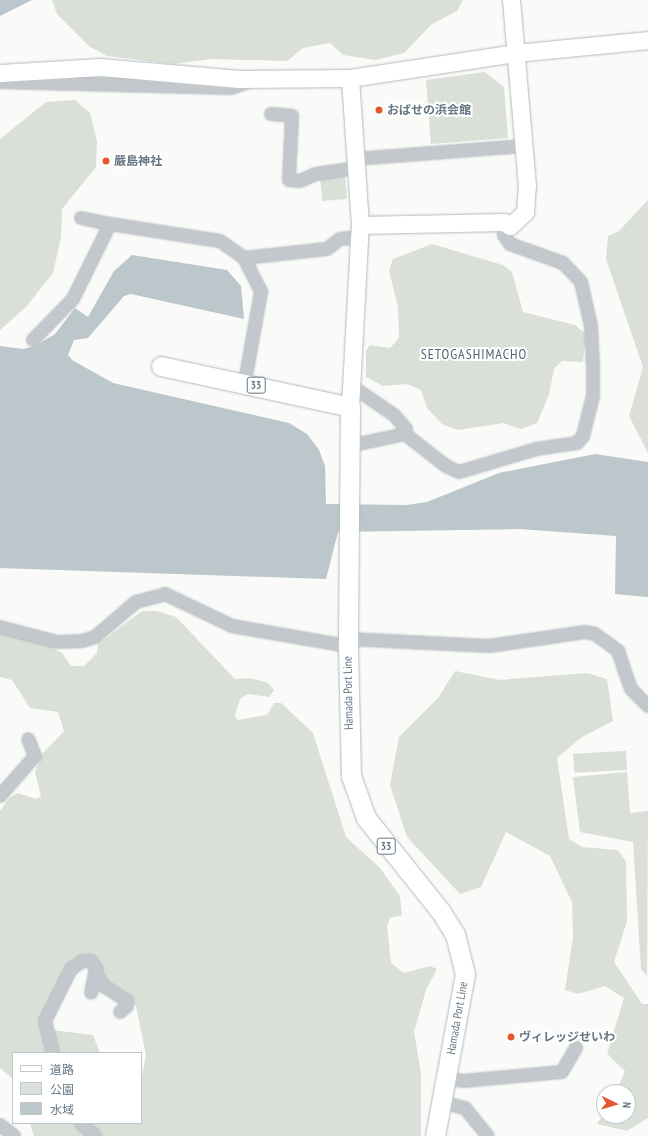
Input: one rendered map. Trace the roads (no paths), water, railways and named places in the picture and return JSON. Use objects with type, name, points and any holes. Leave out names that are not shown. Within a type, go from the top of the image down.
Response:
[{"type":"main road","name":"33","points":[[161,366],[245,382],[350,407]]},
{"type":"main road","name":"Hamada Port Line","points":[[350,407],[348,642],[349,751],[356,797],[380,840],[441,912],[460,949],[463,992],[435,1136]]},
{"type":"street","points":[[244,258],[327,249],[340,239],[360,231],[504,222],[510,226],[525,212],[523,146],[511,0]]},
{"type":"street","points":[[0,73],[100,67],[255,79],[350,78],[516,53],[648,40]]},
{"type":"street","points":[[350,78],[360,231],[350,385],[350,407]]},
{"type":"street","points":[[0,82],[231,88],[255,79]]},
{"type":"street","points":[[271,114],[292,116],[289,180],[300,181],[316,174],[355,163],[523,146]]},
{"type":"street","points":[[81,218],[220,241],[244,258],[257,278],[261,300],[245,382]]},
{"type":"street","points":[[405,434],[446,466],[459,472],[536,449],[577,443],[583,436],[593,396],[593,366],[590,320],[581,282],[563,263],[510,244],[504,235],[504,222]]},
{"type":"street","points":[[33,340],[73,299],[110,224]]},
{"type":"street","points":[[350,385],[394,415],[406,429],[405,434]]},
{"type":"street","points":[[349,446],[405,434]]},
{"type":"street","points":[[0,627],[57,642],[82,641],[95,638],[140,599],[166,594],[232,626],[348,642],[490,646],[590,633],[605,639],[618,651],[631,689],[648,706]]},
{"type":"street","points":[[0,796],[35,756],[28,739]]},
{"type":"street","points":[[53,1052],[45,1020],[71,969],[79,962],[91,961],[104,986],[127,1001],[127,1006],[120,1012]]},
{"type":"street","points":[[91,993],[97,975]]},
{"type":"street","points":[[446,1078],[463,1081],[562,1072],[576,1048]]},
{"type":"street","points":[[442,1102],[465,1108],[488,1136]]},
{"type":"street","points":[[82,1124],[95,1136]]},
{"type":"street","points":[[0,1125],[14,1136]]},
{"type":"water","points":[[0,0],[32,0],[0,16]]},
{"type":"water","points":[[132,255],[227,270],[241,286],[244,319],[131,294],[124,296],[88,338],[74,340],[68,355],[72,360],[113,383],[289,423],[307,434],[319,450],[325,466],[326,504],[407,505],[427,502],[499,473],[595,454],[648,462],[648,597],[615,594],[616,536],[519,529],[338,532],[326,579],[0,568],[0,346],[23,349],[35,346],[55,334],[75,308],[88,317],[114,271]]},
{"type":"place","name":"おばせの浜会館","points":[[379,110]]},
{"type":"place","name":"嚴島神社","points":[[106,161]]},
{"type":"place","name":"ヴィレッジせいわ","points":[[511,1037]]},
{"type":"district","name":"SETOGASHIMACHO","points":[[474,354]]}]
